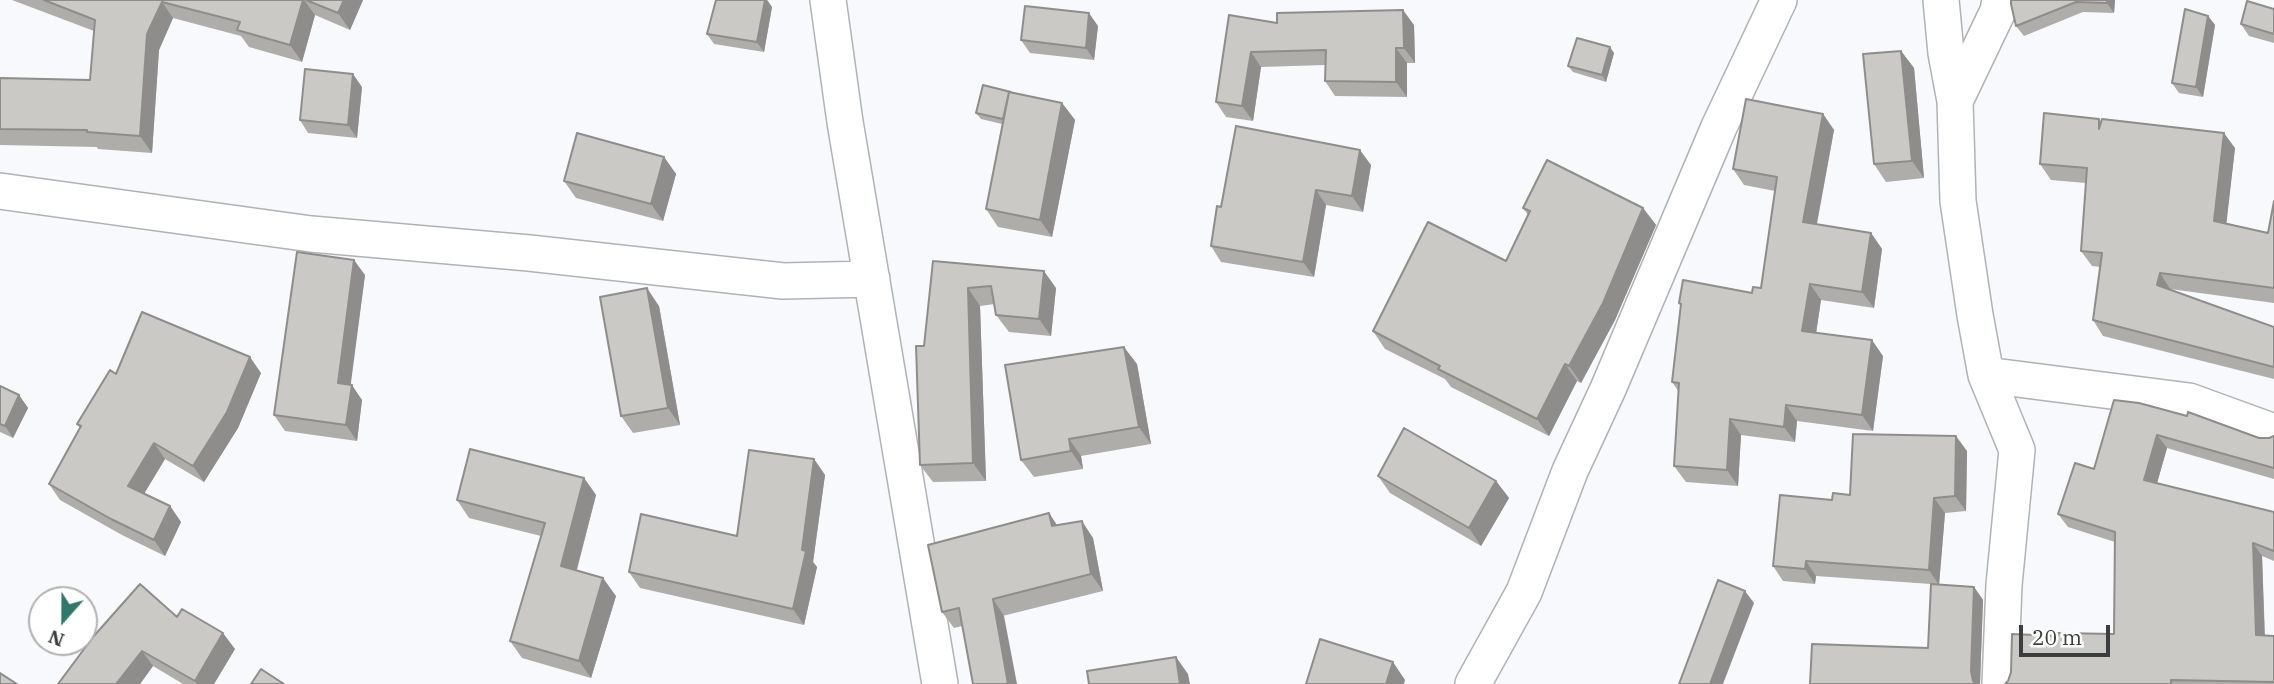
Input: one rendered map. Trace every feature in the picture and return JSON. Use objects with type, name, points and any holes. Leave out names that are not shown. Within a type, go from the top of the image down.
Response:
[{"type":"street","points":[[828,0],[845,122],[940,684]]},
{"type":"street","points":[[1473,684],[1524,592],[1570,471],[1608,389],[1719,127],[1779,0]]},
{"type":"street","points":[[1941,0],[1946,53],[1955,101],[1958,201],[1986,374],[2017,450],[2004,585],[2000,684]]},
{"type":"street","points":[[1955,101],[1998,11],[2000,0]]},
{"type":"street","points":[[0,191],[312,234],[529,253],[783,281],[872,279]]},
{"type":"street","points":[[1986,374],[2189,401],[2274,432]]},
{"type":"building","points":[[44,0],[303,0],[290,45],[237,30],[240,22],[162,2],[147,34],[140,136],[87,130],[0,129],[0,78],[90,80],[95,20]]},
{"type":"building","points":[[306,0],[344,0],[338,13]]},
{"type":"building","points":[[716,0],[765,0],[757,42],[707,34]]},
{"type":"building","points":[[2011,0],[2107,0],[2107,3],[2076,2],[2016,26]]},
{"type":"building","points":[[2247,1],[2274,9],[2274,34],[2241,24]]},
{"type":"building","points":[[1025,6],[1089,13],[1086,48],[1021,40]]},
{"type":"building","points":[[2185,9],[2208,16],[2196,87],[2172,83]]},
{"type":"building","points":[[1403,10],[1404,48],[1396,48],[1396,82],[1325,81],[1326,50],[1251,52],[1242,106],[1216,102],[1229,15],[1277,23],[1277,13]]},
{"type":"building","points":[[1577,38],[1610,47],[1602,75],[1568,66]]},
{"type":"building","points":[[1901,51],[1912,161],[1874,164],[1863,54]]},
{"type":"building","points":[[305,69],[353,74],[348,125],[300,120]]},
{"type":"building","points":[[983,85],[1011,92],[1003,119],[976,113]]},
{"type":"building","points":[[1009,92],[1062,103],[1040,220],[986,209]]},
{"type":"building","points":[[1746,99],[1823,114],[1803,222],[1871,233],[1862,292],[1810,284],[1802,331],[1872,340],[1862,415],[1786,405],[1784,427],[1730,419],[1727,470],[1674,466],[1679,383],[1672,382],[1683,280],[1752,293],[1753,287],[1761,288],[1777,177],[1733,169]]},
{"type":"building","points":[[2044,113],[2099,119],[2099,129],[2102,119],[2224,133],[2214,221],[2268,233],[2274,201],[2274,288],[2160,273],[2157,285],[2274,327],[2274,367],[2093,320],[2102,253],[2081,251],[2087,168],[2040,164]]},
{"type":"building","points":[[1236,126],[1360,150],[1352,196],[1316,190],[1303,262],[1211,246],[1217,206],[1221,207]]},
{"type":"building","points":[[577,133],[664,157],[651,204],[564,181]]},
{"type":"building","points":[[1547,160],[1643,208],[1603,303],[1569,366],[1565,364],[1537,419],[1438,369],[1440,366],[1373,331],[1428,222],[1506,261],[1530,211],[1523,208]]},
{"type":"building","points":[[297,252],[354,260],[338,383],[352,385],[346,425],[274,415]]},
{"type":"building","points":[[933,261],[1044,271],[1039,319],[996,315],[991,286],[968,288],[973,463],[920,465],[916,346],[924,346]]},
{"type":"building","points":[[647,288],[668,408],[621,416],[600,297]]},
{"type":"building","points":[[142,312],[250,357],[227,412],[193,466],[154,443],[128,486],[170,506],[154,540],[49,484],[81,426],[77,424],[110,370],[116,374]]},
{"type":"building","points":[[1124,347],[1139,427],[1069,439],[1071,451],[1021,460],[1005,365]]},
{"type":"building","points":[[0,386],[19,395],[5,426],[0,424]]},
{"type":"building","points":[[2114,400],[2139,403],[2187,416],[2188,412],[2259,438],[2274,436],[2274,468],[2157,435],[2144,480],[2274,512],[2274,551],[2253,543],[2256,635],[2274,636],[2274,682],[2171,680],[2171,684],[2005,684],[2011,672],[2012,634],[2114,634],[2115,532],[2058,514],[2075,463],[2094,469]]},
{"type":"building","points":[[1404,428],[1496,481],[1469,528],[1378,476]]},
{"type":"building","points":[[1853,434],[1956,436],[1955,496],[1934,498],[1929,570],[1806,561],[1805,569],[1773,566],[1780,495],[1832,500],[1833,493],[1850,495]]},
{"type":"building","points":[[470,449],[584,478],[561,566],[603,578],[579,661],[510,641],[545,523],[457,500]]},
{"type":"building","points":[[749,450],[814,459],[802,550],[806,551],[793,609],[629,572],[641,514],[737,536]]},
{"type":"building","points":[[1049,513],[1052,526],[1082,521],[1091,574],[993,599],[1008,684],[973,684],[959,608],[942,612],[928,545]]},
{"type":"building","points":[[1718,580],[1745,591],[1710,684],[1679,684]]},
{"type":"building","points":[[140,584],[177,617],[182,609],[223,633],[195,681],[142,651],[116,684],[58,684],[79,656],[98,656],[98,631]]},
{"type":"building","points":[[1931,584],[1974,587],[1971,671],[1976,684],[1810,684],[1812,644],[1928,648]]},
{"type":"building","points":[[1320,639],[1393,662],[1386,684],[1306,684]]},
{"type":"building","points":[[1176,657],[1180,684],[1089,684],[1087,671]]},
{"type":"building","points":[[261,669],[284,684],[251,684]]},
{"type":"building","points":[[0,673],[17,684],[0,684]]}]
